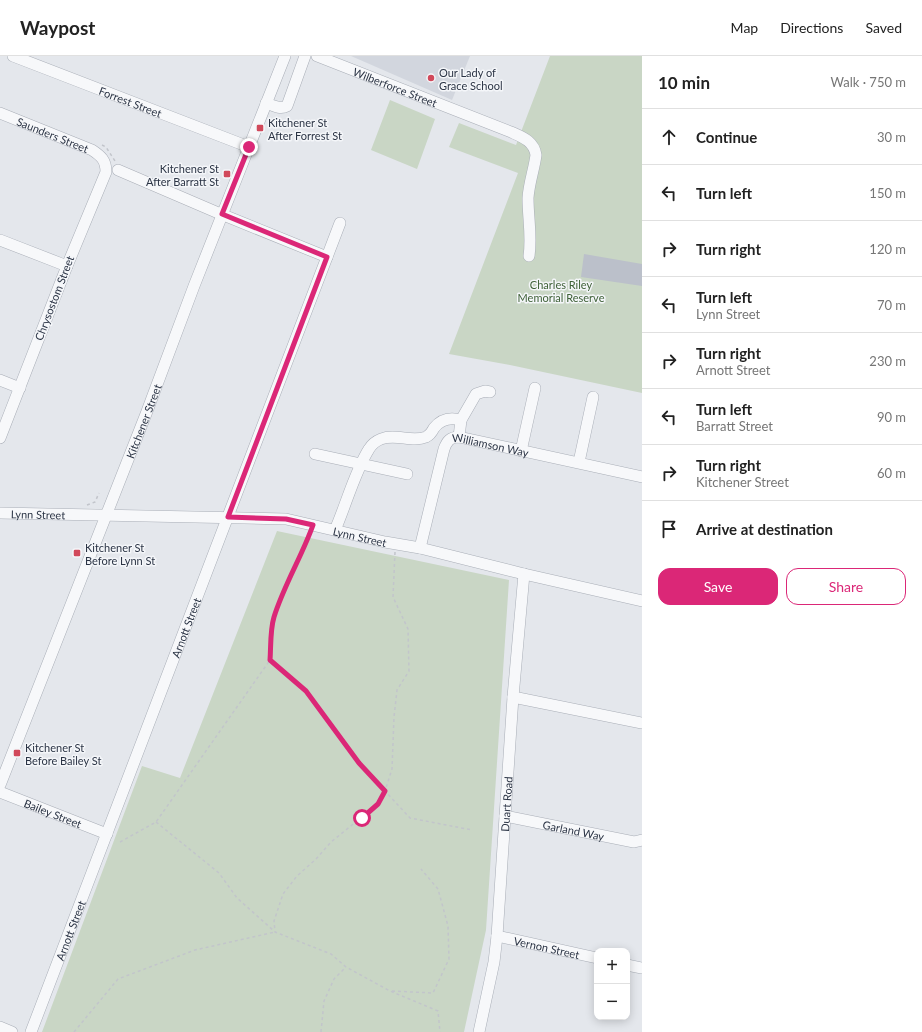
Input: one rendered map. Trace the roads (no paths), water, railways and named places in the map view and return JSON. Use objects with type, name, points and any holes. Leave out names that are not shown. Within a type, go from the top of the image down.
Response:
[{"type":"street","name":"Forrest Street","points":[[13,56],[246,146]]},
{"type":"street","name":"Kitchener Street","points":[[0,785],[102,515],[246,146],[277,56]]},
{"type":"street","name":"Kitchener Street","points":[[246,146],[266,103],[285,56]]},
{"type":"street","points":[[266,103],[277,107],[284,108],[287,106],[305,56]]},
{"type":"street","name":"Wilberforce Street","points":[[317,56],[523,138],[532,144],[535,150],[535,163],[529,191],[529,256]]},
{"type":"street","name":"Saunders Street","points":[[0,113],[92,150],[104,159]]},
{"type":"street","name":"Chrysostom Street","points":[[0,438],[66,266],[106,172],[106,164],[104,159]]},
{"type":"street","points":[[118,170],[327,257]]},
{"type":"street","name":"Arnott Street","points":[[31,1032],[340,223]]},
{"type":"street","points":[[0,240],[66,266]]},
{"type":"street","points":[[0,380],[20,388]]},
{"type":"street","points":[[521,451],[535,388]]},
{"type":"street","points":[[459,437],[461,420],[476,394],[485,391],[490,392]]},
{"type":"street","points":[[579,462],[593,397]]},
{"type":"street","points":[[335,530],[362,464],[374,443],[380,439],[396,436],[419,438],[426,437],[442,420],[448,418],[461,420]]},
{"type":"street","name":"Williamson Way","points":[[420,548],[444,448],[449,439],[453,437],[579,462],[642,477]]},
{"type":"street","points":[[315,454],[407,474]]},
{"type":"street","name":"Lynn Street","points":[[0,513],[286,519],[420,548],[642,601]]},
{"type":"street","name":"Kitchener Street","points":[[0,767],[102,515]]},
{"type":"street","name":"Duart Road","points":[[479,1032],[494,962],[497,936],[513,697],[524,574]]},
{"type":"street","points":[[513,697],[642,723]]},
{"type":"street","name":"Bailey Street","points":[[0,792],[107,834]]},
{"type":"street","name":"Garland Way","points":[[505,816],[634,842],[642,840]]},
{"type":"street","name":"Vernon Street","points":[[497,936],[594,957]]},
{"type":"street","points":[[630,966],[642,968]]},
{"type":"street","points":[[0,1027],[12,1032]]},
{"type":"place","name":"Our Lady of Grace School","points":[[431,78]]},
{"type":"place","name":"Kitchener St After Forrest St","points":[[260,128]]},
{"type":"place","name":"Kitchener St After Barratt St","points":[[227,174]]},
{"type":"place","name":"Kitchener St Before Lynn St","points":[[77,553]]},
{"type":"place","name":"Kitchener St Before Bailey St","points":[[17,753]]},
{"type":"park label","name":"Charles Riley Memorial Reserve","points":[[561,290]]}]
